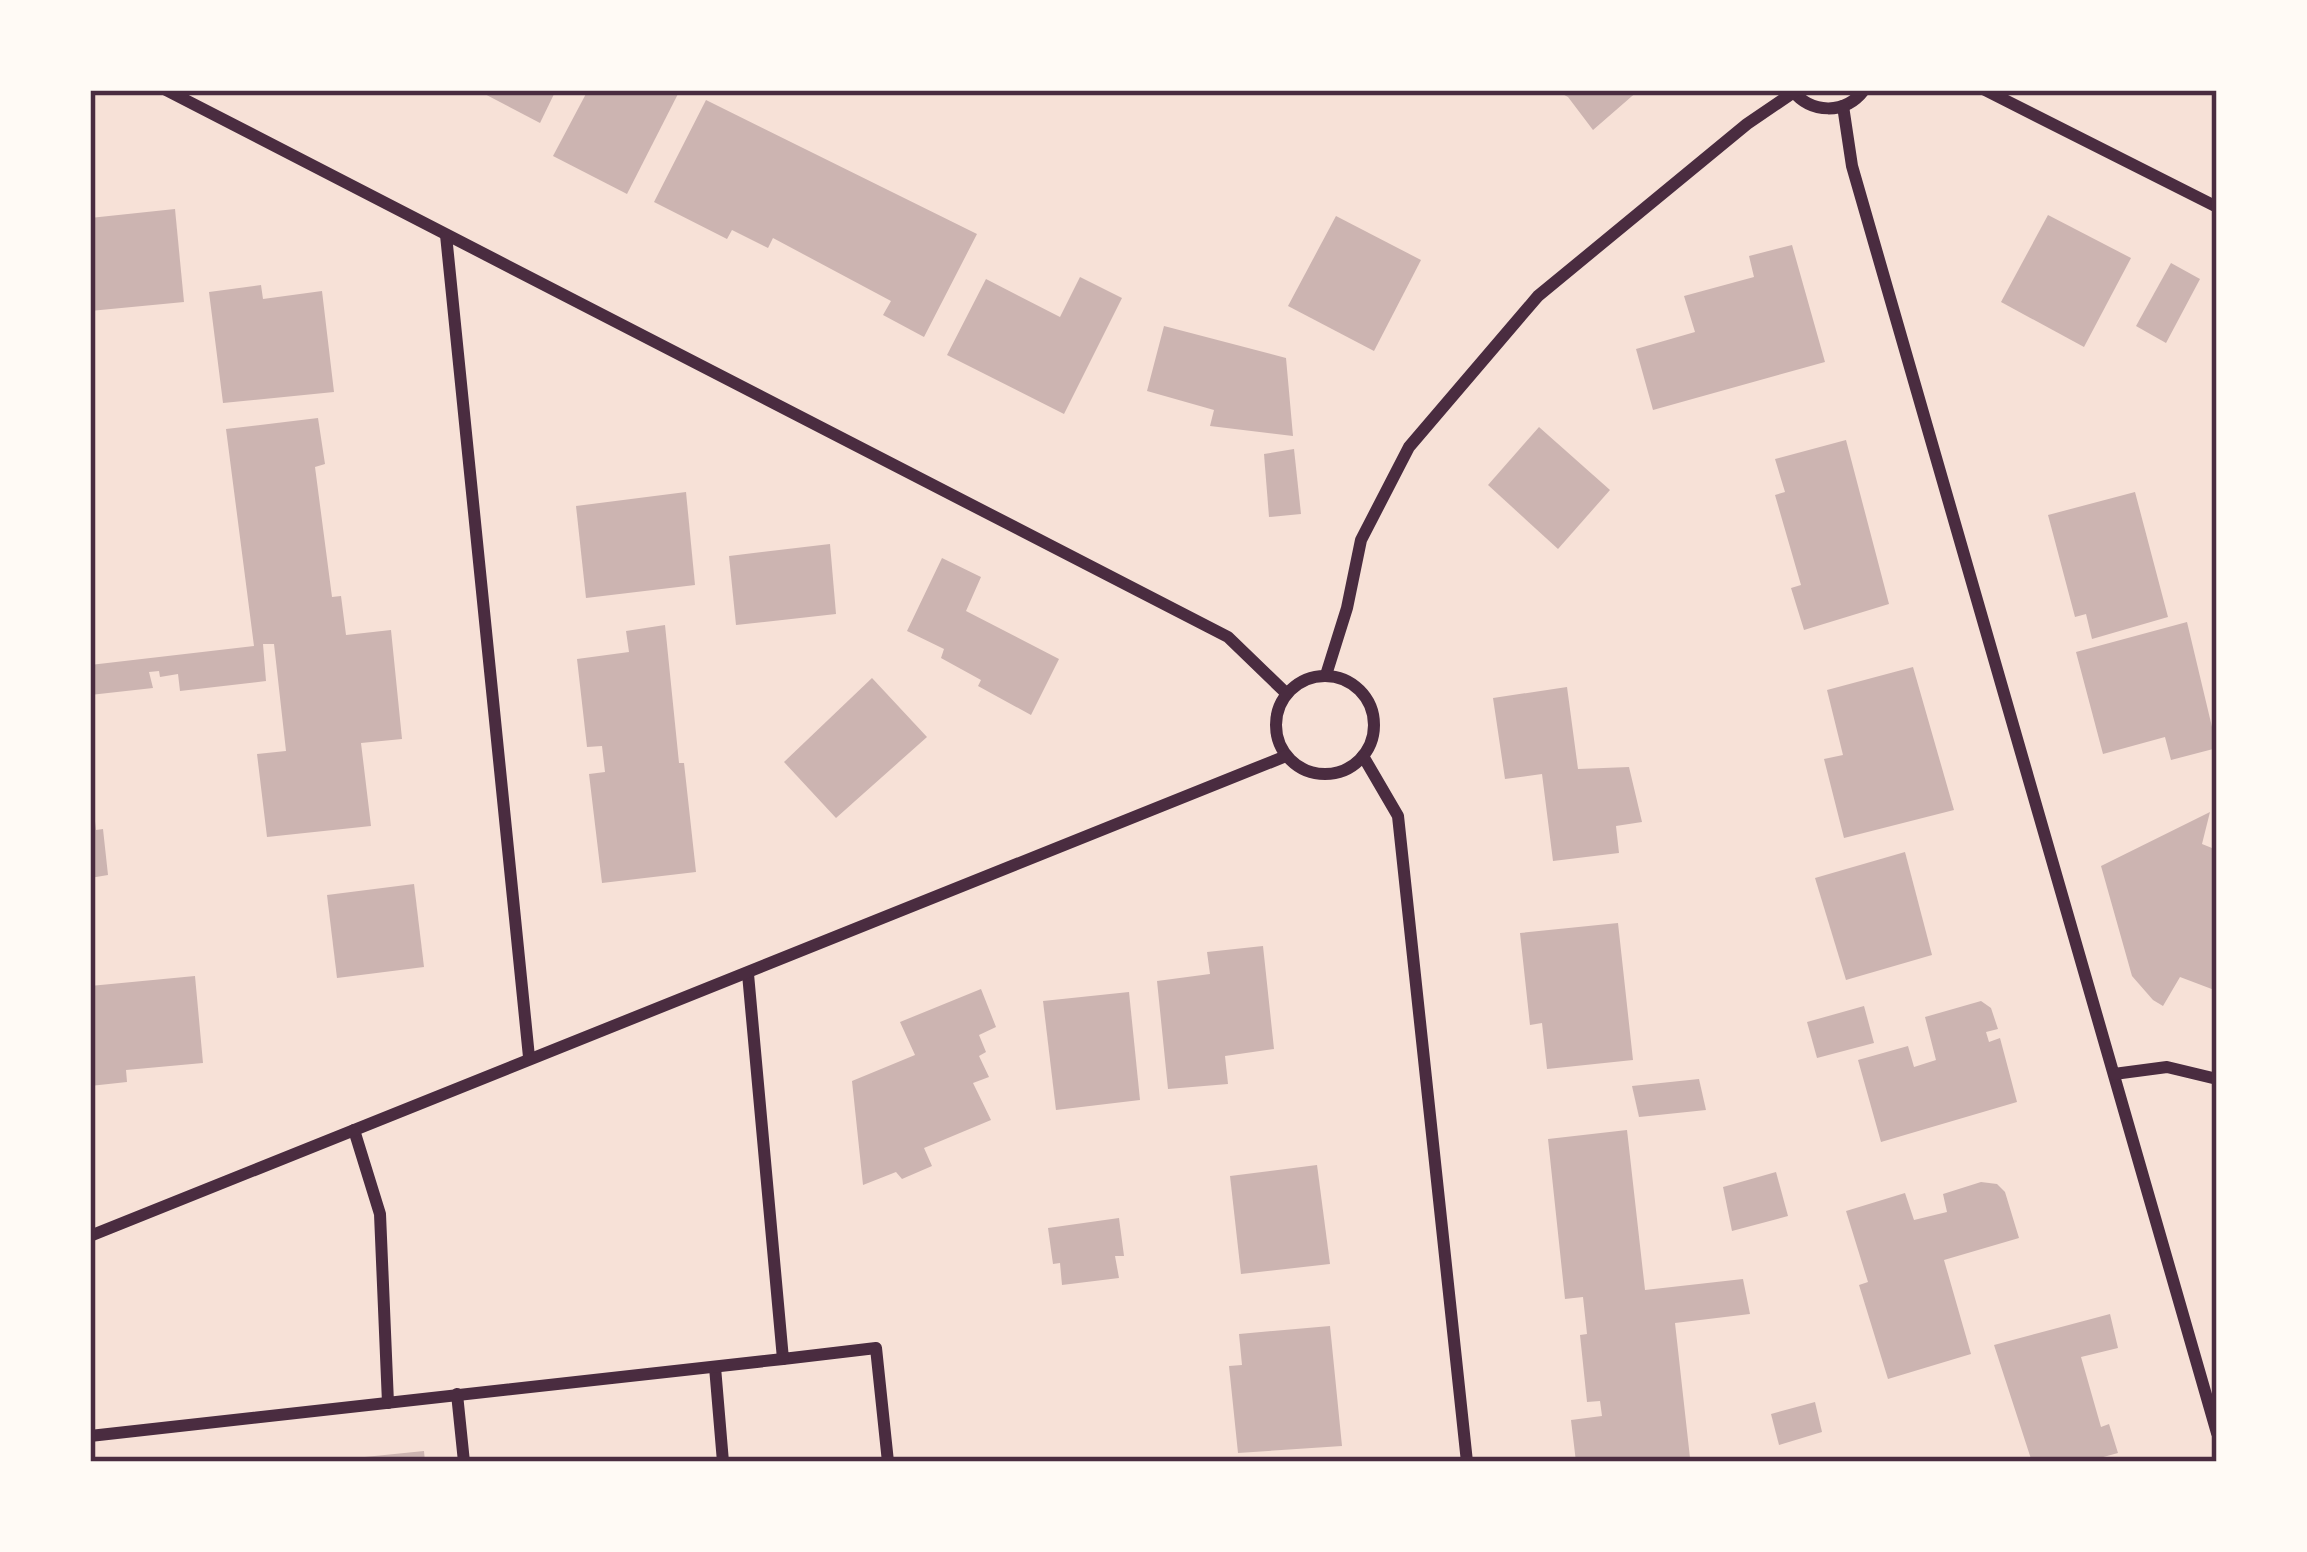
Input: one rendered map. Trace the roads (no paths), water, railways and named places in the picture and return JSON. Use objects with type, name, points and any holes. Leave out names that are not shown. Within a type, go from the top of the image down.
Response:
[{"type":"street","points":[[166,90],[1228,637],[1286,693]]},
{"type":"street","points":[[1326,675],[1361,540],[1409,447],[1538,296],[1793,91],[1819,109],[1843,106],[1864,90]]},
{"type":"street","points":[[1985,90],[2217,207]]},
{"type":"street","points":[[1843,106],[1852,166],[2217,1433]]},
{"type":"street","points":[[446,235],[529,1057]]},
{"type":"street","points":[[1326,675],[1347,680],[1364,694],[1374,715],[1373,737],[1363,756],[1346,770],[1324,775],[1302,770],[1286,757],[1276,736],[1276,714],[1286,693],[1303,680],[1326,675]]},
{"type":"street","points":[[1363,756],[1398,816],[1467,1462]]},
{"type":"street","points":[[90,1236],[1286,757]]},
{"type":"street","points":[[748,974],[783,1359]]},
{"type":"street","points":[[2114,1074],[2167,1067],[2217,1079]]},
{"type":"street","points":[[354,1130],[380,1214],[388,1403]]},
{"type":"street","points":[[90,1436],[876,1348],[888,1462]]},
{"type":"street","points":[[715,1367],[723,1462]]},
{"type":"street","points":[[457,1394],[464,1462]]}]
